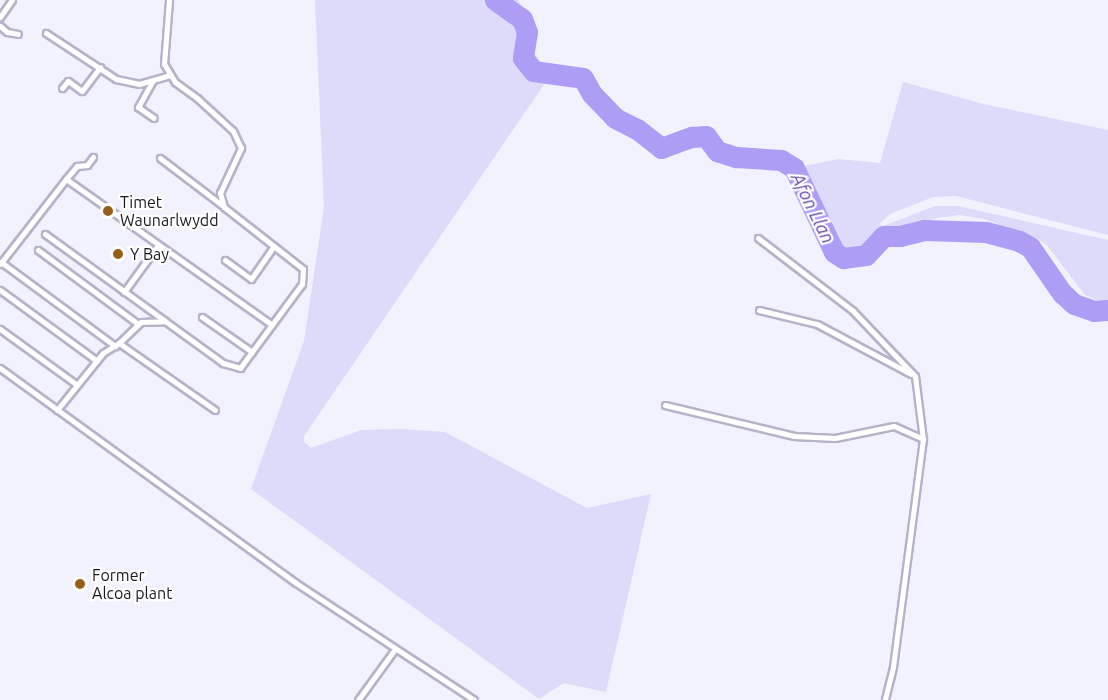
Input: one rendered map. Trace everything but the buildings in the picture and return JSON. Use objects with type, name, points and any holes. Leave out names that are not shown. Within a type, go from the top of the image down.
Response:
[{"type":"lane","points":[[0,17],[12,0]]},
{"type":"lane","points":[[169,0],[164,64],[175,82],[197,98],[233,131],[241,148],[220,193],[224,207]]},
{"type":"lane","points":[[0,26],[8,32],[18,34]]},
{"type":"lane","points":[[46,33],[116,79],[139,84],[171,75]]},
{"type":"lane","points":[[62,88],[68,81],[82,91],[100,68]]},
{"type":"lane","points":[[152,82],[138,107],[154,118]]},
{"type":"lane","points":[[93,157],[87,165],[77,166],[2,259],[117,345],[215,411]]},
{"type":"lane","points":[[45,234],[223,363],[240,368],[302,284],[303,269],[160,158]]},
{"type":"lane","points":[[66,179],[272,325]]},
{"type":"lane","points":[[758,238],[853,311],[915,376],[922,439],[893,667],[885,700]]},
{"type":"lane","points":[[124,292],[158,245]]},
{"type":"lane","points":[[225,260],[251,279],[274,246]]},
{"type":"lane","points":[[38,250],[138,324]]},
{"type":"lane","points":[[0,290],[96,361]]},
{"type":"lane","points":[[759,310],[817,324],[915,376]]},
{"type":"lane","points":[[202,317],[252,352]]},
{"type":"lane","points":[[57,410],[96,361],[117,345],[138,324],[165,321]]},
{"type":"lane","points":[[0,329],[77,385]]},
{"type":"lane","points":[[0,368],[296,583],[474,700]]},
{"type":"lane","points":[[665,405],[794,436],[835,438],[894,426],[922,439]]},
{"type":"lane","points":[[358,700],[395,649]]},
{"type":"shaded area","points":[[315,0],[518,0],[536,29],[534,53],[542,64],[556,67],[304,436],[304,442],[311,448],[361,430],[402,429],[445,432],[587,508],[651,494],[606,692],[564,683],[539,699],[251,489],[304,341],[324,207]]},
{"type":"shaded area","points":[[903,82],[984,104],[1108,130],[1108,235],[956,196],[933,197],[890,214],[879,224],[883,226],[935,206],[958,206],[1108,240],[1108,305],[1085,295],[1046,244],[1036,238],[984,219],[959,215],[937,218],[877,237],[855,252],[846,250],[834,238],[805,166],[838,159],[880,163]]},
{"type":"waterway","name":"Afon Llan","points":[[495,0],[522,19],[527,32],[523,58],[533,71],[583,78],[592,94],[615,118],[637,129],[661,148],[692,137],[706,136],[717,151],[736,157],[781,160],[794,168],[834,252],[843,258],[866,255],[884,236],[900,236],[924,230],[986,232],[1019,241],[1030,247],[1062,293],[1074,304],[1094,311],[1108,310]]},
{"type":"place","name":"Timet Waunarlwydd","points":[[108,211]]},
{"type":"place","name":"Y Bay","points":[[118,254]]},
{"type":"place","name":"Former Alcoa plant","points":[[80,584]]}]
